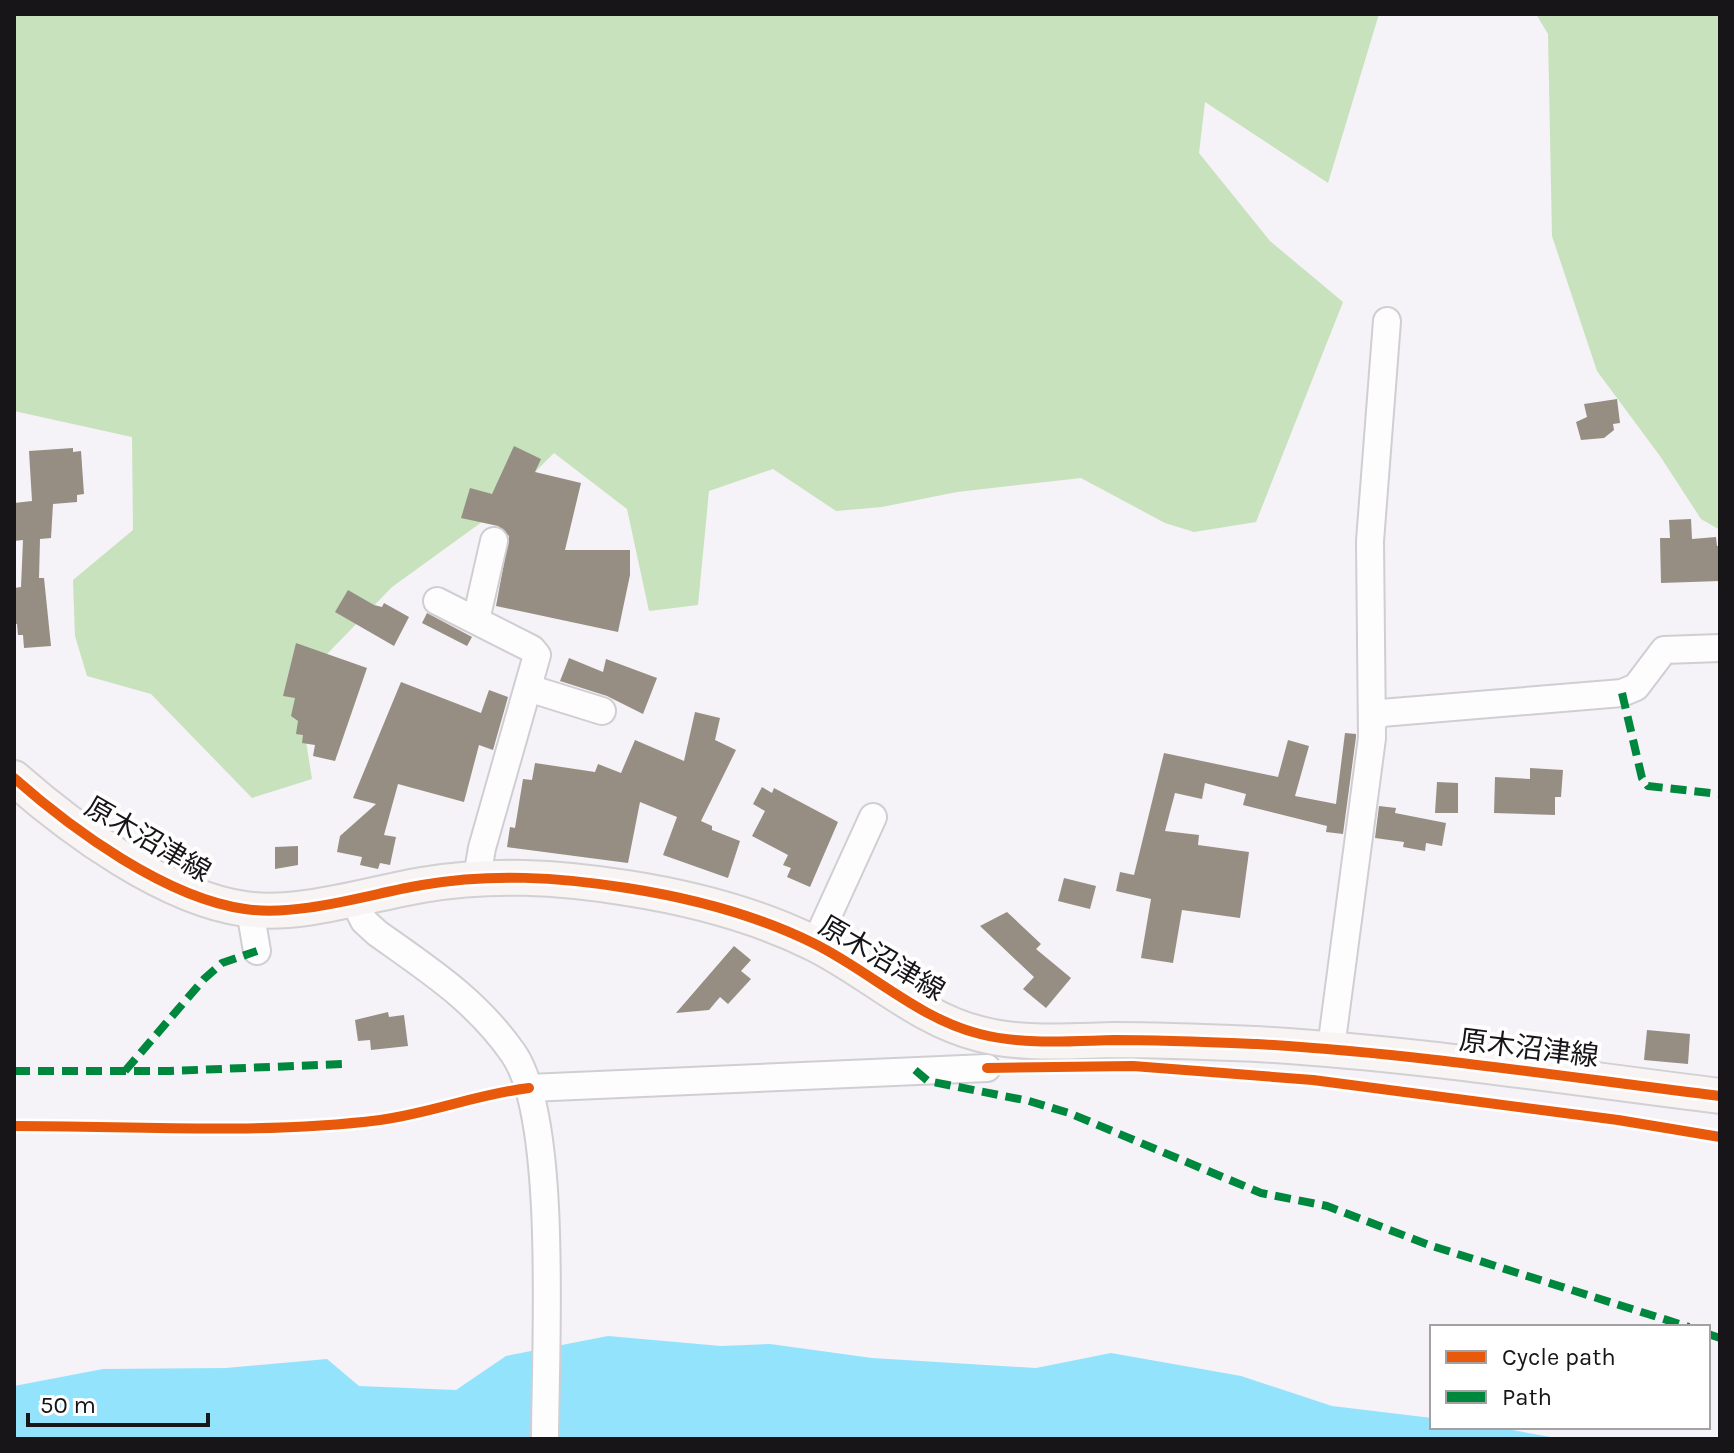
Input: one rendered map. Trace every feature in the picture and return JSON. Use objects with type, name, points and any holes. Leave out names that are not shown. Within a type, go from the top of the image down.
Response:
[{"type":"main road","name":"原木沼津線","points":[[14,778],[73,824],[131,863],[209,902],[250,910],[353,899],[477,877],[571,881],[679,898],[741,915],[815,944],[931,1015],[983,1035],[1059,1041],[1178,1040],[1331,1048],[1720,1096]]},
{"type":"street","points":[[1331,1048],[1372,721],[1370,541],[1387,321]]},
{"type":"street","points":[[476,620],[494,541]]},
{"type":"street","points":[[437,601],[532,649],[537,655],[482,848],[477,877]]},
{"type":"street","points":[[1372,721],[1381,713],[1622,693],[1636,687],[1664,650],[1720,648]]},
{"type":"street","points":[[528,688],[602,711]]},
{"type":"street","points":[[815,944],[873,817]]},
{"type":"street","points":[[353,899],[364,921],[377,933],[465,995],[515,1055],[531,1094],[543,1209],[545,1439]]},
{"type":"street","points":[[250,910],[257,951]]},
{"type":"street","points":[[531,1094],[987,1068]]},
{"type":"green space","points":[[14,14],[1379,14],[1328,183],[1205,102],[1199,153],[1270,241],[1343,302],[1256,522],[1194,532],[1165,523],[1081,478],[957,492],[882,507],[836,511],[773,469],[709,491],[698,605],[649,611],[627,509],[554,453],[493,514],[392,587],[297,685],[312,779],[252,798],[151,694],[87,676],[75,636],[73,580],[133,530],[132,437],[14,411]]},
{"type":"green space","points":[[1536,14],[1720,14],[1720,530],[1701,519],[1660,456],[1597,371],[1552,236],[1548,34]]},
{"type":"water","points":[[608,1336],[721,1346],[770,1344],[872,1358],[1036,1368],[1111,1353],[1241,1376],[1332,1406],[1430,1418],[1430,1429],[1507,1429],[1561,1439],[14,1439],[14,1386],[103,1369],[226,1368],[327,1359],[359,1386],[456,1390],[506,1356]]},
{"type":"building","points":[[1617,399],[1620,423],[1613,424],[1614,430],[1604,438],[1581,440],[1576,422],[1587,417],[1584,404]]},
{"type":"building","points":[[514,446],[541,459],[535,472],[581,483],[565,550],[630,550],[630,575],[618,632],[496,606],[509,536],[498,526],[461,518],[470,488],[492,494]]},
{"type":"building","points":[[73,448],[73,452],[81,451],[84,494],[77,495],[77,502],[53,504],[51,538],[40,539],[39,578],[44,578],[51,646],[24,648],[23,635],[18,635],[17,624],[14,624],[14,588],[21,587],[23,540],[14,541],[14,503],[32,501],[29,451]]},
{"type":"building","points":[[1691,519],[1692,539],[1716,537],[1717,546],[1720,546],[1720,581],[1661,583],[1660,538],[1670,538],[1669,520]]},
{"type":"building","points":[[348,590],[374,605],[382,607],[384,603],[409,617],[394,646],[335,612]]},
{"type":"building","points":[[427,613],[472,637],[467,646],[422,623]]},
{"type":"building","points":[[296,643],[367,668],[335,761],[313,756],[315,745],[302,743],[303,735],[296,734],[298,721],[291,716],[295,698],[283,696]]},
{"type":"building","points":[[569,658],[603,672],[606,659],[657,678],[643,714],[607,696],[560,681]]},
{"type":"building","points":[[401,682],[481,713],[489,690],[508,697],[493,750],[479,745],[464,802],[398,784],[384,835],[396,837],[390,865],[380,863],[378,869],[360,865],[362,857],[337,852],[340,836],[376,804],[353,798]]},
{"type":"building","points":[[695,712],[720,718],[715,740],[736,750],[701,821],[712,826],[712,830],[740,841],[728,878],[663,855],[677,817],[640,802],[628,863],[507,847],[510,827],[515,828],[523,779],[532,780],[535,763],[595,772],[598,764],[621,773],[635,740],[684,761]]},
{"type":"building","points":[[1345,733],[1356,734],[1356,737],[1343,834],[1326,832],[1327,826],[1243,805],[1246,794],[1205,783],[1202,799],[1175,793],[1165,831],[1199,835],[1198,845],[1249,852],[1240,918],[1182,910],[1173,963],[1141,958],[1151,899],[1116,891],[1120,872],[1134,875],[1164,753],[1278,777],[1288,740],[1309,746],[1295,796],[1336,804]]},
{"type":"building","points":[[1530,768],[1563,770],[1561,797],[1555,797],[1555,815],[1494,813],[1495,777],[1530,779]]},
{"type":"building","points":[[1437,782],[1458,783],[1458,813],[1435,813]]},
{"type":"building","points":[[762,787],[772,793],[774,788],[838,822],[810,887],[787,877],[791,868],[783,865],[788,855],[752,836],[765,811],[753,804]]},
{"type":"building","points":[[1379,806],[1396,808],[1395,813],[1446,823],[1442,846],[1426,843],[1425,851],[1403,847],[1404,842],[1375,838]]},
{"type":"building","points":[[298,846],[298,865],[275,869],[275,847]]},
{"type":"building","points":[[1064,878],[1096,886],[1090,909],[1058,901]]},
{"type":"building","points":[[1007,912],[1041,944],[1036,949],[1071,978],[1046,1008],[1023,989],[1034,977],[980,926]]},
{"type":"building","points":[[734,946],[751,960],[741,971],[751,979],[728,1004],[720,997],[709,1010],[676,1013]]},
{"type":"building","points":[[388,1012],[389,1017],[404,1015],[408,1046],[371,1050],[370,1040],[358,1041],[355,1020]]},
{"type":"building","points":[[1647,1030],[1690,1034],[1688,1064],[1644,1060]]},
{"type":"marked path","points":[[1622,693],[1642,778],[1648,786],[1720,794]]},
{"type":"marked path","points":[[125,1071],[204,979],[222,963],[257,951]]},
{"type":"marked path","points":[[14,1071],[170,1071],[344,1064]]},
{"type":"marked path","points":[[915,1070],[928,1081],[1029,1101],[1069,1113],[1261,1193],[1327,1206],[1429,1245],[1683,1325]]},
{"type":"marked path","points":[[1710,1335],[1720,1338]]},
{"type":"cycle path","points":[[14,778],[64,819],[122,859],[184,891],[245,909],[266,911],[311,907],[422,885],[473,879],[550,879],[601,884],[699,902],[770,924],[836,955],[936,1018],[980,1034],[1046,1042],[1186,1041],[1315,1048],[1489,1066],[1720,1096]]},
{"type":"cycle path","points":[[987,1068],[1133,1066],[1313,1080],[1618,1120],[1720,1137]]},
{"type":"cycle path","points":[[14,1126],[197,1129],[335,1125],[399,1117],[529,1088]]}]
